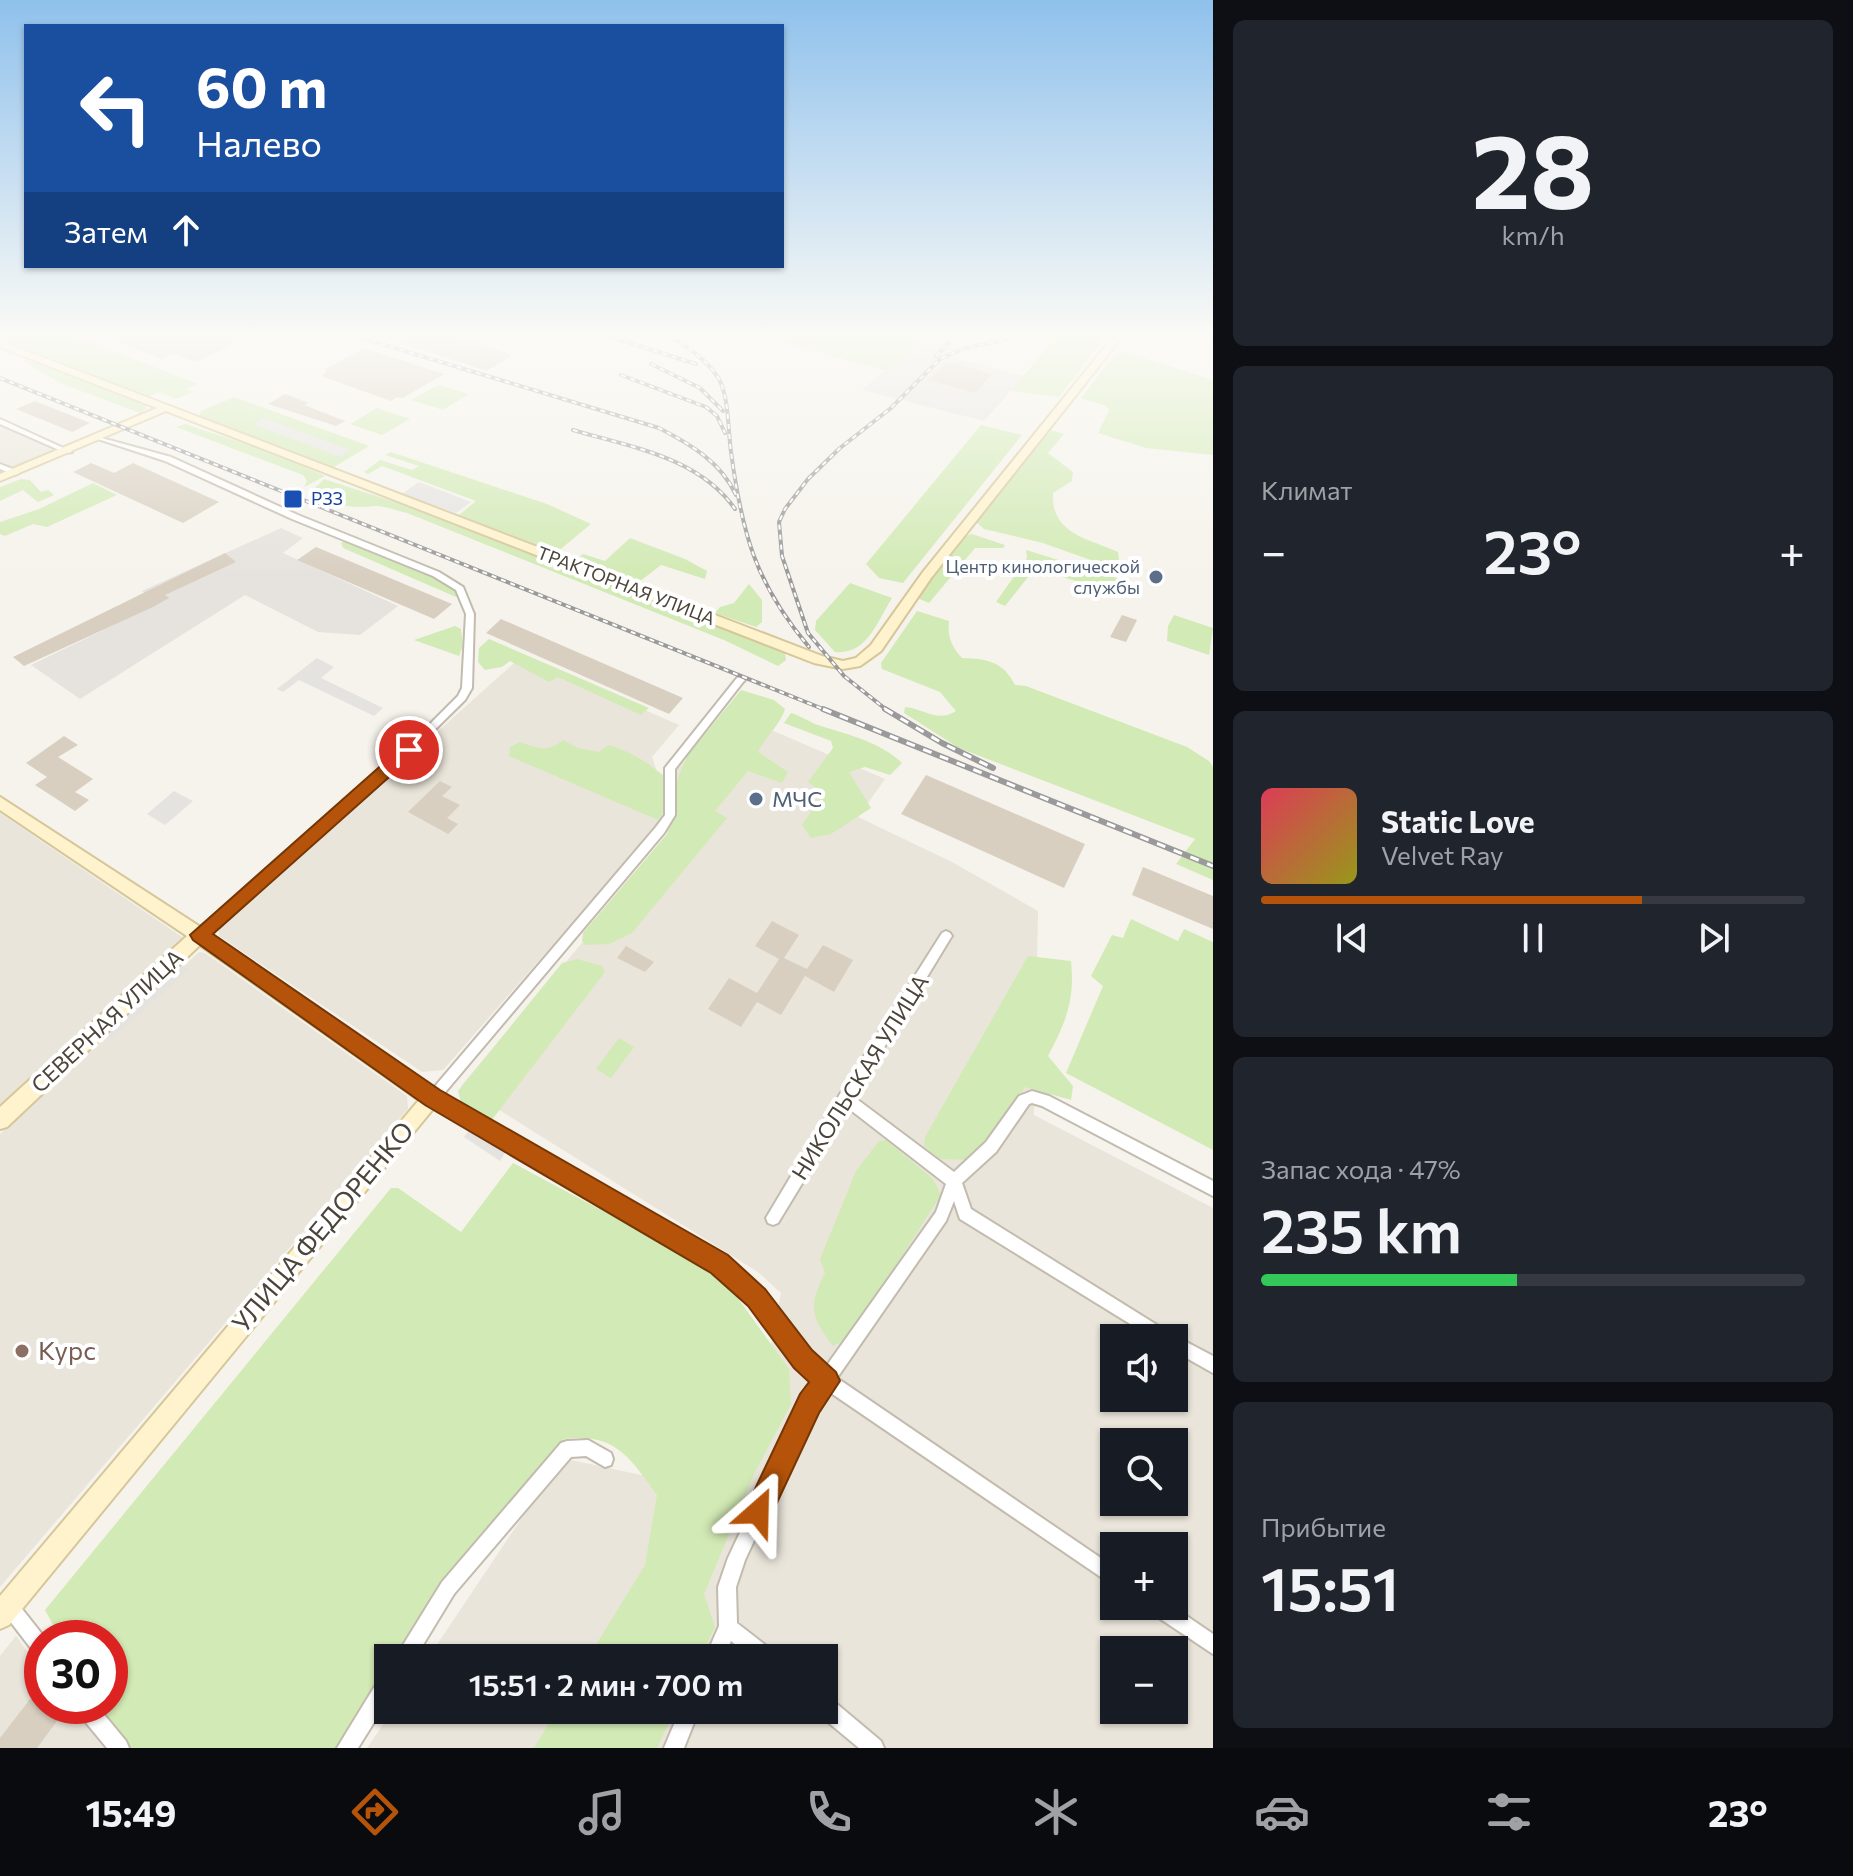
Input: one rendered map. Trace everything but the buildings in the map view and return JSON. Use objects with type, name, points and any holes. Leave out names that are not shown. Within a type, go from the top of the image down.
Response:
[{"type":"main road","points":[[0,478],[68,452],[153,414]]},
{"type":"main road","name":"ТРАКТОРНАЯ УЛИЦА","points":[[179,414],[819,660],[843,665],[860,662],[876,648],[927,575],[1057,414]]},
{"type":"main road","points":[[0,803],[199,935],[432,1098]]},
{"type":"main road","name":"СЕВЕРНАЯ УЛИЦА","points":[[0,1120],[199,935]]},
{"type":"main road","name":"УЛИЦА ФЕДОРЕНКО","points":[[4,1611],[432,1098]]},
{"type":"street","points":[[0,421],[68,452]]},
{"type":"street","name":"СЕВЕРНАЯ УЛИЦА","points":[[100,438],[168,459],[295,517],[413,564],[460,589],[470,614],[467,688],[462,698],[404,755],[199,935]]},
{"type":"street","points":[[0,466],[15,473]]},
{"type":"street","name":"УЛИЦА ФЕДОРЕНКО","points":[[432,1098],[660,830],[670,815],[670,768],[740,680]]},
{"type":"street","name":"НИКОЛЬСКАЯ УЛИЦА","points":[[773,1218],[946,936]]},
{"type":"street","points":[[720,1644],[728,1627],[727,1587],[737,1558],[809,1404],[941,1216],[954,1181],[991,1147],[1024,1100],[1032,1097],[1044,1100],[1213,1189]]},
{"type":"street","points":[[432,1098],[720,1264],[757,1298],[803,1359],[827,1381],[1100,1567]]},
{"type":"street","points":[[845,1098],[954,1181],[965,1214],[1144,1324]]},
{"type":"street","points":[[1188,1350],[1213,1365]]},
{"type":"street","points":[[413,1644],[448,1588],[567,1449],[588,1448],[605,1459]]},
{"type":"street","points":[[4,1611],[24,1631]]},
{"type":"street","points":[[1176,1620],[1213,1645]]},
{"type":"street","points":[[728,1627],[749,1644]]},
{"type":"street","points":[[347,1748],[374,1705]]},
{"type":"street","points":[[838,1718],[874,1748]]},
{"type":"street","points":[[100,1724],[119,1748]]},
{"type":"street","points":[[674,1748],[684,1724]]},
{"type":"shaded area","points":[[955,414],[991,414],[984,421]]},
{"type":"shaded area","points":[[264,418],[350,450],[340,457],[253,424]]},
{"type":"shaded area","points":[[0,422],[62,449],[0,472]]},
{"type":"shaded area","points":[[419,482],[471,502],[456,513],[402,494]]},
{"type":"shaded area","points":[[281,528],[303,538],[283,553],[398,606],[360,635],[318,632],[245,595],[80,699],[31,665],[157,604],[142,591]]},
{"type":"shaded area","points":[[522,656],[679,725],[652,757],[670,811],[443,1070],[422,1072],[219,936],[219,927]]},
{"type":"shaded area","points":[[317,658],[334,667],[321,678],[383,708],[374,716],[299,680],[283,692],[277,689]]},
{"type":"shaded area","points":[[732,713],[885,779],[858,817],[952,862],[1038,911],[1034,1115],[1213,1208],[1213,1748],[367,1748],[383,1724],[838,1724],[838,1644],[437,1644],[562,1458],[683,1484],[763,1387],[781,1293],[758,1272],[461,1086],[691,814],[675,771]]},
{"type":"shaded area","points":[[174,791],[193,801],[165,825],[147,814]]},
{"type":"shaded area","points":[[0,813],[182,937],[181,945],[0,1105]]},
{"type":"shaded area","points":[[199,952],[205,953],[407,1096],[408,1109],[0,1587],[0,1134]]},
{"type":"shaded area","points":[[181,965],[188,970],[111,1039],[104,1033]]},
{"type":"shaded area","points":[[472,1126],[508,1148],[500,1161],[464,1137]]},
{"type":"shaded area","points":[[16,1636],[24,1647],[24,1724],[89,1724],[106,1748],[0,1748],[0,1656]]},
{"type":"green space","points":[[200,414],[280,414],[369,446],[334,467],[199,417]]},
{"type":"green space","points":[[368,414],[394,414],[410,419],[382,435],[350,424]]},
{"type":"green space","points":[[1107,414],[1213,414],[1213,455],[1146,448],[1098,433]]},
{"type":"green space","points":[[185,424],[267,451],[325,476],[304,487],[307,481],[303,475],[176,427]]},
{"type":"green space","points":[[981,425],[1022,435],[903,583],[879,578],[866,564]]},
{"type":"green space","points":[[1051,430],[1064,434],[1048,453],[1073,472],[1072,481],[1053,493],[1058,518],[1073,533],[1118,552],[1119,559],[1113,568],[1043,543],[984,529],[976,522]]},
{"type":"green space","points":[[391,452],[547,504],[591,524],[557,552],[459,515],[476,501],[382,466],[368,474],[364,472],[380,460],[412,470],[419,466],[385,455]]},
{"type":"green space","points":[[21,479],[30,480],[41,492],[48,490],[54,495],[38,502],[23,490],[0,501],[0,487]]},
{"type":"green space","points":[[324,479],[410,507],[785,653],[786,660],[778,666],[724,640],[407,513],[382,506],[334,503],[312,491]]},
{"type":"green space","points":[[93,483],[117,495],[47,527],[33,524],[5,536],[0,534],[0,522],[39,509]]},
{"type":"green space","points":[[972,534],[1005,545],[1003,548],[975,548],[929,603],[915,597],[965,536]]},
{"type":"green space","points":[[630,538],[707,571],[705,579],[661,565],[635,585],[575,561],[583,554],[605,561]]},
{"type":"green space","points":[[345,541],[421,571],[458,594],[456,597],[343,548],[341,543]]},
{"type":"green space","points":[[1026,550],[1133,583],[1127,596],[1036,567],[1005,606],[996,602],[1027,558]]},
{"type":"green space","points":[[850,583],[892,598],[863,643],[846,652],[835,652],[815,630],[816,621]]},
{"type":"green space","points":[[749,584],[762,600],[762,622],[756,627],[715,613],[720,607],[734,603]]},
{"type":"green space","points":[[917,611],[949,621],[951,641],[962,658],[993,663],[1005,671],[1015,685],[1026,686],[1187,747],[1209,761],[1213,767],[1213,880],[1176,864],[1195,839],[959,748],[904,713],[905,707],[937,716],[956,711],[940,692],[882,669],[881,663]]},
{"type":"green space","points":[[1174,615],[1213,628],[1209,655],[1167,641],[1168,626]]},
{"type":"green space","points":[[455,626],[461,629],[463,645],[459,656],[414,640]]},
{"type":"green space","points":[[489,639],[649,708],[641,715],[558,677],[549,682],[510,661],[502,667],[485,670],[478,662],[479,648]]},
{"type":"green space","points":[[741,690],[774,700],[785,709],[758,752],[788,772],[782,783],[748,771],[715,811],[727,818],[632,933],[609,944],[586,945],[582,941],[583,933],[667,834],[675,813],[676,782],[687,756]]},
{"type":"green space","points":[[791,713],[874,744],[902,763],[890,775],[865,767],[849,772],[871,808],[831,834],[811,838],[802,825],[824,793],[808,782],[833,748],[831,741],[784,723]]},
{"type":"green space","points":[[563,740],[578,748],[599,752],[608,745],[616,747],[664,776],[666,800],[658,820],[509,756],[510,747],[520,742],[548,748]]},
{"type":"green space","points":[[1131,919],[1178,941],[1184,929],[1213,942],[1213,1150],[1066,1073],[1103,986],[1091,976],[1112,935],[1123,938]]},
{"type":"green space","points":[[1028,956],[1071,961],[1072,988],[1068,1010],[1048,1056],[1073,1086],[1071,1100],[1025,1087],[1005,1120],[967,1160],[940,1159],[924,1146],[925,1137]]},
{"type":"green space","points":[[577,959],[602,966],[605,972],[491,1121],[461,1103],[458,1091],[562,963]]},
{"type":"green space","points":[[619,1038],[634,1047],[611,1078],[596,1069]]},
{"type":"green space","points":[[886,1140],[933,1179],[941,1195],[849,1338],[833,1346],[814,1311],[816,1294],[825,1273],[820,1259],[856,1171],[879,1141]]},
{"type":"green space","points":[[513,1163],[702,1264],[729,1286],[789,1369],[791,1404],[755,1472],[704,1594],[715,1627],[707,1644],[597,1644],[645,1565],[657,1495],[620,1450],[597,1440],[564,1439],[446,1584],[408,1644],[374,1644],[374,1697],[342,1748],[130,1748],[111,1724],[128,1724],[128,1620],[50,1620],[45,1610],[391,1188],[398,1188],[461,1232]]},
{"type":"green space","points":[[549,1724],[668,1724],[657,1748],[534,1748]]},
{"type":"railway","points":[[88,414],[828,711]]},
{"type":"railway","points":[[611,414],[659,428],[693,448],[722,473],[736,495]]},
{"type":"railway","points":[[714,414],[725,433]]},
{"type":"railway","points":[[727,414],[740,508],[754,556],[776,601],[809,647]]},
{"type":"railway","points":[[884,414],[840,448],[808,479],[779,522],[782,556],[808,633],[844,676],[887,710]]},
{"type":"railway","points":[[573,430],[662,456],[683,466],[720,491],[735,509]]},
{"type":"railway","points":[[823,709],[1213,866]]},
{"type":"railway","points":[[887,710],[942,743],[993,768]]},
{"type":"place","name":"РЗЗ","points":[[293,499]]},
{"type":"place","name":"Центр кинологической службы","points":[[1156,577]]},
{"type":"place","name":"МЧС","points":[[756,799]]},
{"type":"place","name":"Курс","points":[[22,1351]]},
{"type":"route","points":[[409,750],[199,935],[432,1098],[720,1264],[757,1298],[803,1359],[827,1381],[809,1404],[758,1512]]}]
